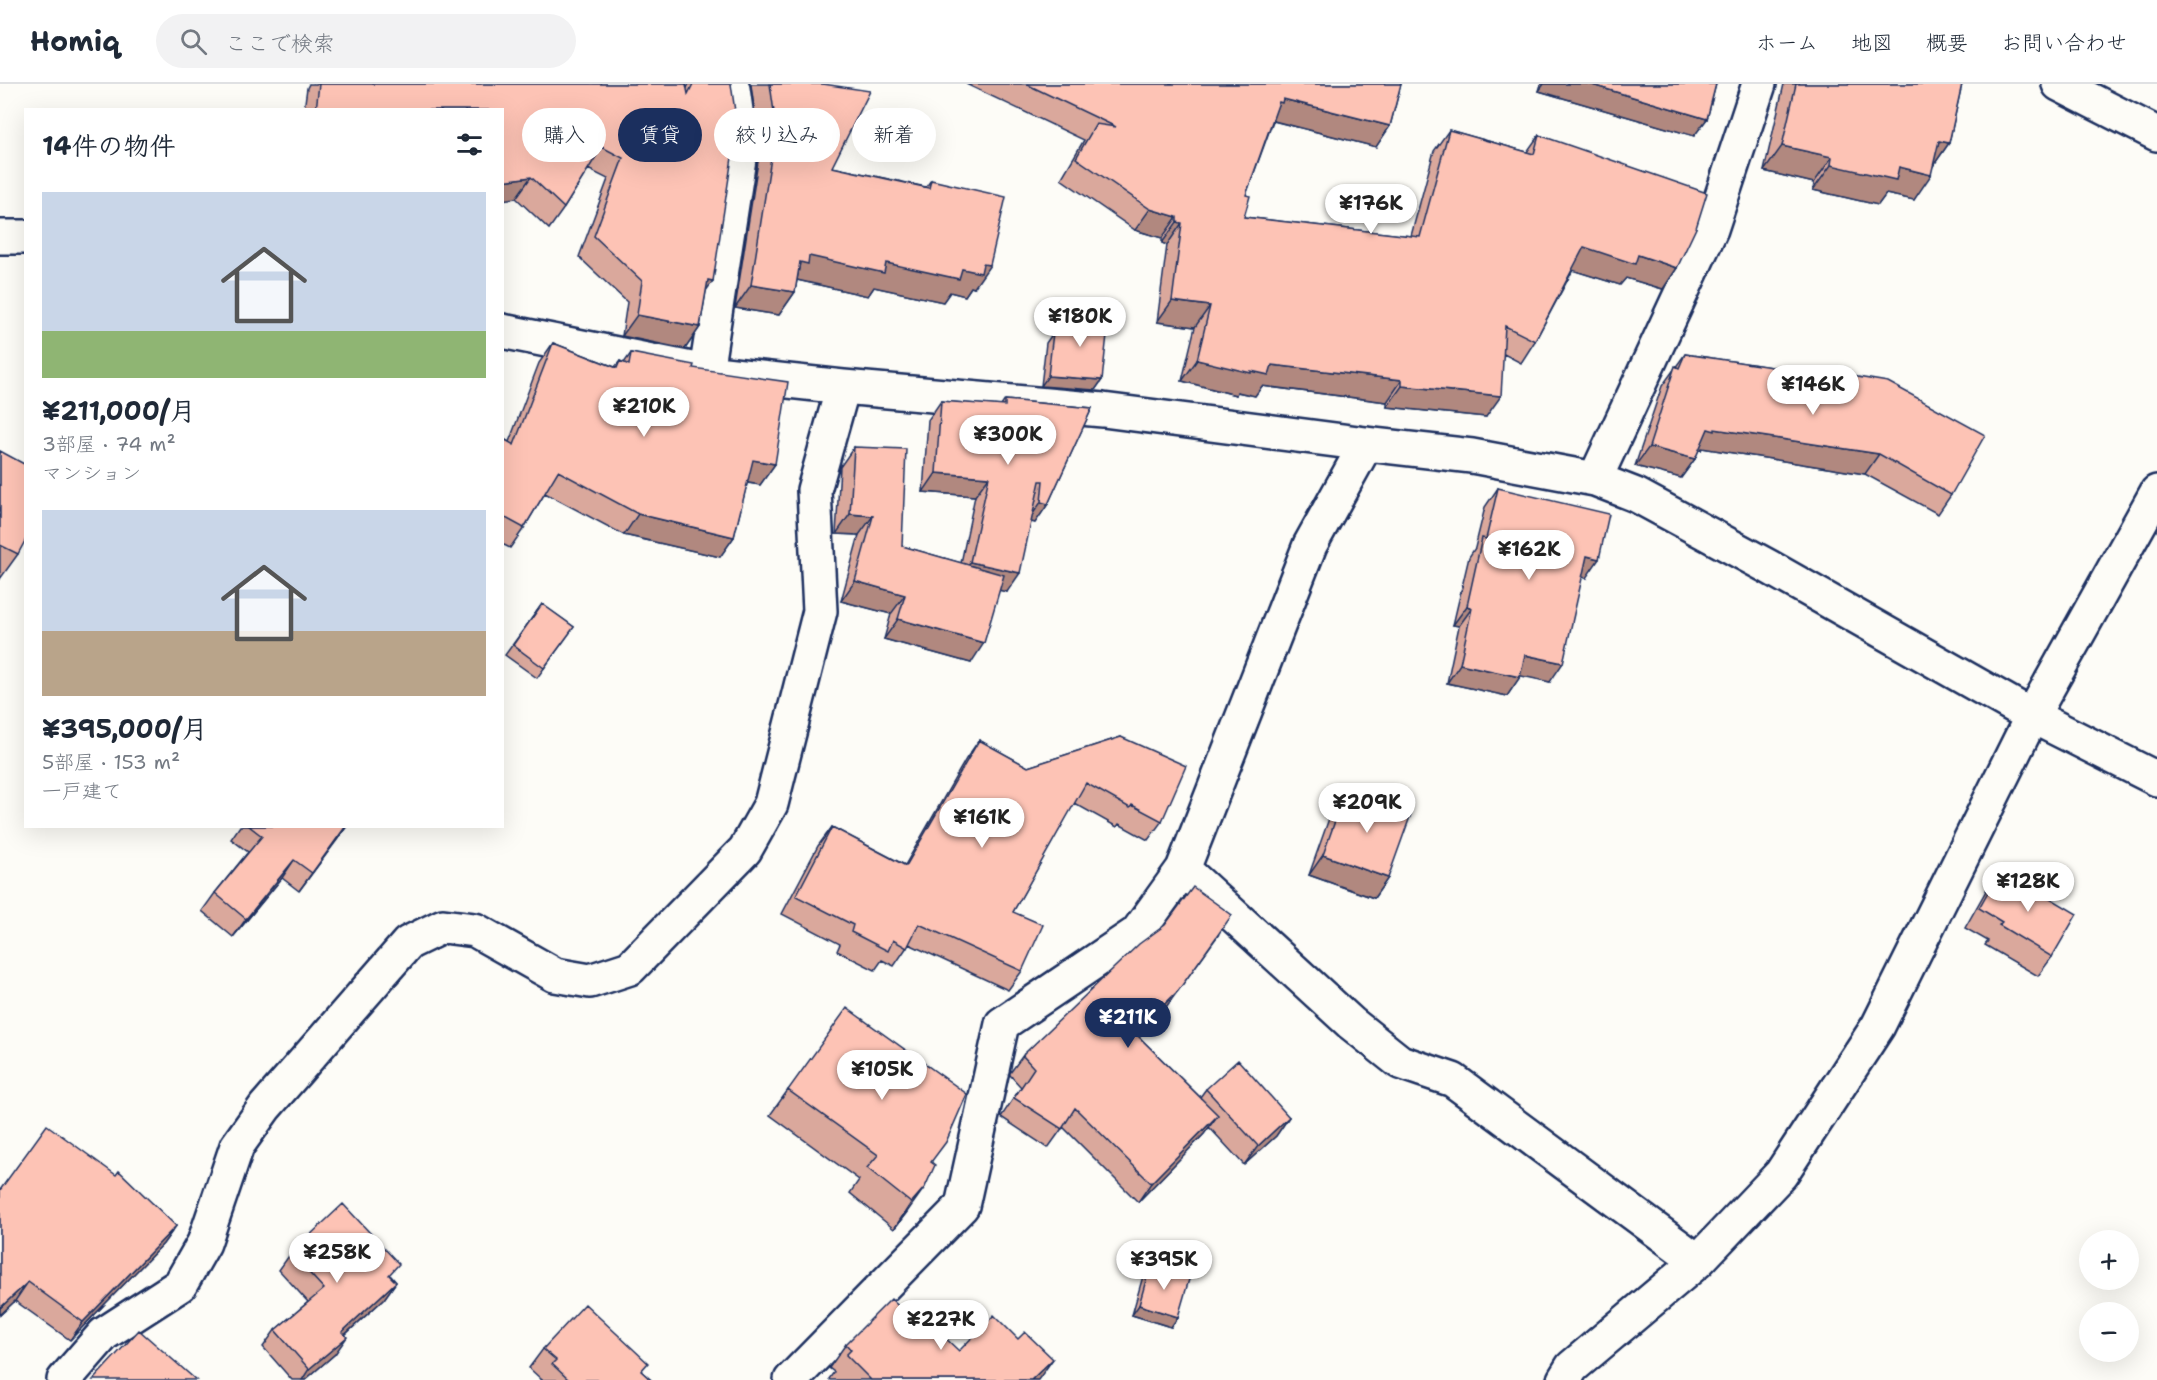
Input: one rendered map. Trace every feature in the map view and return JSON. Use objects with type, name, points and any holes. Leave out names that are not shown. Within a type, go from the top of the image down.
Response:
[{"type":"street","points":[[706,372],[741,146],[734,89],[717,84]]},
{"type":"street","points":[[1595,479],[1711,229],[1759,84]]},
{"type":"street","points":[[2059,84],[2157,134]]},
{"type":"street","points":[[0,237],[24,237]]},
{"type":"street","points":[[504,332],[706,372],[843,387],[1103,410],[1472,456],[1595,479],[1646,500],[2032,716],[2157,779]]},
{"type":"street","points":[[64,1380],[104,1334],[180,1285],[204,1243],[237,1146],[265,1107],[408,943],[443,926],[475,930],[555,975],[590,981],[630,968],[745,850],[771,804],[820,611],[814,490],[843,387]]},
{"type":"street","points":[[791,1380],[962,1206],[1002,1024],[1137,933],[1183,869],[1310,545],[1366,444]]},
{"type":"street","points":[[1564,1380],[1572,1366],[1698,1261],[1780,1174],[1878,1026],[2032,716],[2157,492]]},
{"type":"street","points":[[1183,869],[1351,1023],[1400,1062],[1454,1080],[1698,1261]]},
{"type":"building","points":[[319,84],[686,84],[688,94],[693,84],[731,84],[735,108],[714,108],[714,162],[731,162],[713,281],[708,280],[700,327],[637,315],[642,281],[594,236],[622,162],[702,162],[702,108],[618,108],[618,155],[606,149],[606,108],[522,108],[522,162],[593,162],[564,208],[531,177],[504,181],[504,108],[316,108]]},
{"type":"building","points":[[770,84],[823,84],[870,91],[862,108],[852,108],[852,127],[840,151],[840,108],[773,108]]},
{"type":"building","points":[[1026,84],[1401,84],[1390,126],[1283,99],[1282,103],[1279,102],[1246,195],[1250,196],[1244,217],[1420,237],[1449,130],[1534,154],[1539,135],[1707,193],[1696,228],[1677,268],[1638,255],[1635,264],[1584,247],[1535,341],[1505,326],[1501,396],[1402,386],[1402,380],[1272,365],[1269,375],[1251,371],[1251,373],[1197,360],[1210,306],[1172,301],[1182,223],[1177,222],[1177,217],[1150,209],[1076,158],[1096,124],[1116,127]]},
{"type":"building","points":[[1589,84],[1716,84],[1707,119]]},
{"type":"building","points":[[1796,84],[1962,84],[1949,143],[1939,141],[1931,175],[1899,167],[1896,180],[1831,165],[1832,157],[1782,146]]},
{"type":"building","points":[[770,162],[834,162],[832,167],[929,188],[931,180],[1006,197],[990,265],[983,264],[981,273],[962,269],[959,279],[886,263],[884,273],[809,256],[808,264],[800,262],[795,292],[751,285]]},
{"type":"building","points":[[1076,313],[1109,317],[1102,380],[1048,376],[1053,333]]},
{"type":"building","points":[[553,343],[617,368],[620,361],[629,365],[631,353],[694,365],[693,368],[788,382],[775,464],[753,460],[734,537],[638,514],[558,471],[524,528],[504,517],[504,439],[514,445]]},
{"type":"building","points":[[1685,354],[1851,379],[1851,376],[1888,382],[1985,435],[1951,495],[1879,454],[1715,429],[1715,431],[1708,429],[1695,459],[1649,447],[1675,366],[1679,368]]},
{"type":"building","points":[[1005,400],[1092,408],[1048,504],[1041,502],[1043,481],[1040,481],[1020,573],[970,562],[989,477],[936,473],[941,401],[1005,406]]},
{"type":"building","points":[[854,447],[906,449],[902,546],[1004,575],[984,643],[898,619],[905,595],[855,581],[873,516],[850,514]]},
{"type":"building","points":[[0,451],[24,464],[24,543],[18,554],[0,545]]},
{"type":"building","points":[[1498,488],[1609,514],[1599,559],[1587,556],[1563,663],[1525,655],[1520,677],[1460,664],[1472,608],[1467,606],[1482,538],[1486,539]]},
{"type":"building","points":[[542,604],[574,627],[544,668],[513,645]]},
{"type":"building","points":[[1121,737],[1186,766],[1162,821],[1132,805],[1130,808],[1086,783],[1013,912],[1043,925],[1022,971],[919,924],[907,948],[893,940],[888,951],[851,932],[853,925],[796,896],[832,827],[906,866],[979,740],[1028,767]]},
{"type":"building","points":[[1346,790],[1411,814],[1388,878],[1323,855]]},
{"type":"building","points":[[252,828],[345,828],[312,873],[294,860],[246,919],[215,893],[262,836]]},
{"type":"building","points":[[2001,869],[2077,914],[2052,957],[1999,925],[2002,922],[1979,908]]},
{"type":"building","points":[[1193,887],[1232,915],[1178,991],[1135,1033],[1218,1115],[1151,1183],[1075,1108],[1062,1129],[1014,1098],[1034,1068],[1023,1056],[1024,1054],[1139,944],[1165,925]]},
{"type":"building","points":[[847,1008],[967,1094],[946,1142],[931,1162],[935,1165],[925,1187],[911,1203],[867,1168],[878,1155],[788,1090]]},
{"type":"building","points":[[1238,1060],[1289,1117],[1258,1146],[1206,1089]]},
{"type":"building","points":[[47,1125],[116,1175],[119,1171],[176,1226],[83,1322],[28,1282],[0,1308],[0,1190]]},
{"type":"building","points":[[343,1204],[399,1264],[389,1275],[396,1282],[342,1332],[347,1337],[309,1369],[275,1330],[324,1289],[291,1253]]},
{"type":"building","points":[[1150,1266],[1190,1276],[1178,1317],[1139,1305]]},
{"type":"building","points":[[891,1299],[914,1321],[920,1314],[959,1351],[994,1315],[1018,1339],[1025,1332],[1053,1359],[1031,1380],[871,1380],[846,1355],[851,1350],[846,1344]]},
{"type":"building","points":[[585,1304],[648,1363],[641,1371],[651,1380],[569,1380],[552,1364],[556,1360],[543,1349]]},
{"type":"building","points":[[139,1330],[196,1380],[93,1380]]}]
